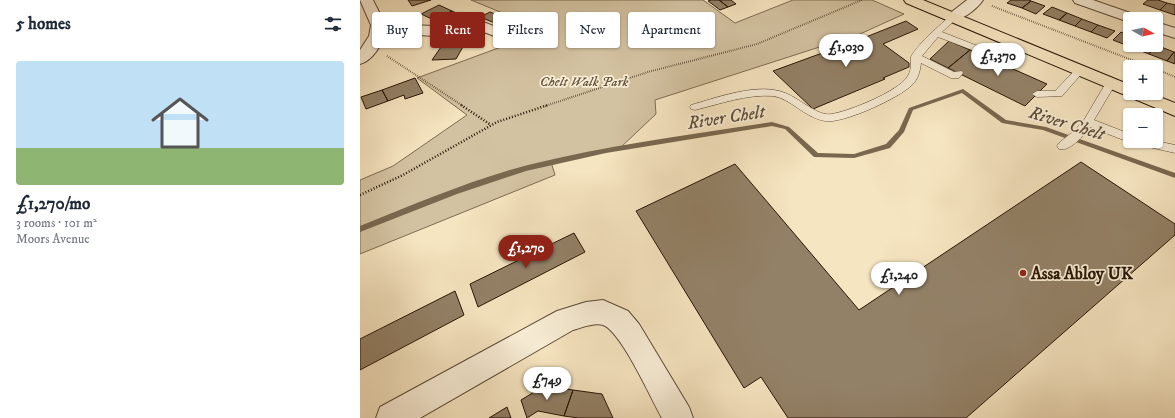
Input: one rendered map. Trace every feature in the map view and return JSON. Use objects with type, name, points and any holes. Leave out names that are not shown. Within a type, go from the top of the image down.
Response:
[{"type":"main road","points":[[911,0],[1123,88]]},
{"type":"main road","points":[[1151,100],[1175,110]]},
{"type":"street","points":[[366,0],[373,12]]},
{"type":"street","points":[[954,17],[976,0]]},
{"type":"street","points":[[1080,0],[1123,15]]},
{"type":"street","points":[[422,30],[435,31],[478,24],[493,30]]},
{"type":"street","points":[[1163,29],[1175,33]]},
{"type":"street","points":[[360,59],[371,46]]},
{"type":"street","points":[[391,418],[566,320],[586,314],[603,312],[611,315],[626,326],[678,418]]},
{"type":"lane","points":[[695,106],[765,92],[782,95],[812,114],[823,118],[832,118],[900,91],[915,74],[916,57],[936,33],[954,17]]},
{"type":"lane","points":[[936,33],[980,50],[978,54]]},
{"type":"lane","points":[[916,57],[955,76],[958,73]]},
{"type":"lane","points":[[1037,94],[1058,94],[1080,70]]},
{"type":"lane","points":[[1063,146],[1080,132],[1088,122],[1111,84]]},
{"type":"lane","points":[[1088,122],[1123,135]]},
{"type":"lane","points":[[1163,146],[1175,149]]},
{"type":"path","points":[[360,195],[403,175],[491,125],[648,72],[757,44],[862,0]]},
{"type":"path","points":[[990,5],[1132,60]]},
{"type":"path","points":[[371,46],[491,125]]},
{"type":"path","points":[[1163,72],[1175,77]]},
{"type":"green space","name":"Chelt Walk Park","points":[[471,0],[703,0],[735,23],[793,0],[872,0],[904,14],[860,34],[655,100],[656,114],[620,148],[551,162],[555,175],[360,254],[360,180],[393,166],[467,115],[417,78],[498,48],[558,48],[558,12],[500,12]]},
{"type":"building","points":[[408,0],[431,0],[412,6]]},
{"type":"building","points":[[719,0],[728,7],[720,10],[708,1]]},
{"type":"building","points":[[719,0],[731,0],[736,4],[728,7]]},
{"type":"building","points":[[1011,0],[1031,1],[1022,8],[1007,3]]},
{"type":"building","points":[[1148,0],[1158,0],[1167,3],[1160,10],[1143,4]]},
{"type":"building","points":[[1031,1],[1045,6],[1036,14],[1022,8]]},
{"type":"building","points":[[1167,3],[1175,5],[1175,15],[1160,10]]},
{"type":"building","points":[[439,5],[452,11],[430,12],[430,18],[422,14]]},
{"type":"building","points":[[1052,7],[1067,13],[1059,20],[1043,14]]},
{"type":"building","points":[[490,12],[493,13],[493,22],[485,19],[485,14]]},
{"type":"building","points":[[1067,13],[1082,19],[1075,26],[1059,20]]},
{"type":"building","points":[[1082,19],[1098,25],[1091,32],[1075,26]]},
{"type":"building","points":[[906,21],[918,29],[883,44],[909,63],[909,67],[883,78],[885,79],[813,109],[773,71],[866,37]]},
{"type":"building","points":[[1098,25],[1115,31],[1107,38],[1091,32]]},
{"type":"building","points":[[1121,32],[1123,33],[1123,44],[1113,40]]},
{"type":"building","points":[[949,41],[970,50],[948,68],[930,59]]},
{"type":"building","points":[[440,48],[462,48],[456,59],[432,60]]},
{"type":"building","points":[[1163,48],[1174,52],[1167,61],[1149,54],[1151,52],[1163,52]]},
{"type":"building","points":[[970,50],[1047,84],[1025,106],[948,68]]},
{"type":"building","points":[[1175,52],[1175,64],[1167,61]]},
{"type":"building","points":[[415,78],[423,93],[405,99],[404,95],[388,101],[382,90]]},
{"type":"building","points":[[382,90],[388,101],[366,109],[361,97]]},
{"type":"building","name":"Assa Abloy UK","points":[[1081,162],[1175,224],[1175,235],[966,418],[788,418],[761,377],[744,388],[636,211],[735,164],[859,310]]},
{"type":"building","points":[[574,233],[585,252],[478,307],[470,284]]},
{"type":"building","points":[[455,291],[464,315],[360,370],[360,339]]},
{"type":"building","points":[[544,386],[573,390],[564,416],[538,411],[527,418],[521,400]]},
{"type":"building","points":[[573,390],[602,394],[613,418],[579,418],[564,416]]},
{"type":"building","points":[[507,407],[511,418],[489,418]]},
{"type":"waterway","name":"River Chelt","points":[[360,229],[478,183],[526,168],[578,156],[661,141],[772,124],[787,128],[816,155],[854,156],[888,146],[902,131],[911,109],[963,91],[1004,122],[1044,128],[1175,176]]},
{"type":"place","name":"Assa Abloy UK","points":[[1023,273]]}]
